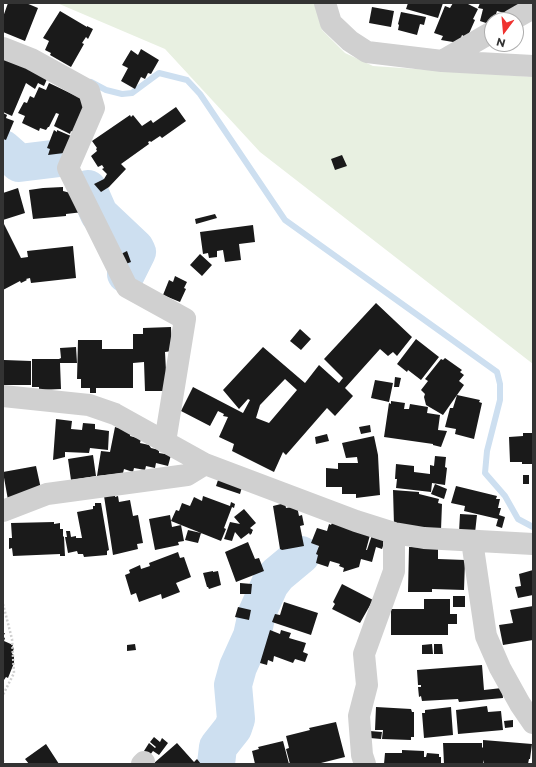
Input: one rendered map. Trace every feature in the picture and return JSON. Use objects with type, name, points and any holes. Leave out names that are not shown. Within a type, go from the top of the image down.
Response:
[{"type":"street","points":[[325,3],[331,23],[350,41],[367,52],[442,61],[533,66]]},
{"type":"street","points":[[524,13],[533,8]]},
{"type":"street","points":[[442,61],[484,37]]},
{"type":"street","points":[[3,48],[31,59],[89,91],[94,108],[68,168],[127,286],[185,319],[165,442]]},
{"type":"street","points":[[3,396],[89,405],[115,414],[205,464],[356,521],[394,533],[424,538],[533,544]]},
{"type":"street","points":[[3,511],[47,494],[187,475],[205,464]]},
{"type":"street","points":[[365,764],[362,755],[358,716],[367,685],[364,654],[394,571],[394,533]]},
{"type":"street","points":[[472,541],[486,636],[500,668],[520,704],[533,723]]},
{"type":"path","points":[[3,604],[12,639],[14,673],[3,695]]},
{"type":"path","points":[[3,760],[4,764]]},
{"type":"green space","points":[[57,3],[316,3],[322,30],[345,53],[373,66],[533,77],[533,364],[260,152],[165,49]]},
{"type":"building","points":[[8,3],[26,3],[38,8],[25,41],[3,32],[3,17]]},
{"type":"building","points":[[408,3],[443,3],[438,18],[406,9]]},
{"type":"building","points":[[453,3],[469,3],[468,4],[478,9],[467,38],[462,35],[459,43],[441,40],[443,36],[434,33],[445,6],[450,8]]},
{"type":"building","points":[[480,3],[523,3],[511,12],[484,12],[484,22],[480,21],[483,9],[478,8]]},
{"type":"building","points":[[372,7],[394,11],[391,27],[369,23]]},
{"type":"building","points":[[60,11],[93,29],[88,39],[86,37],[82,43],[84,44],[71,67],[50,55],[51,53],[45,50],[49,41],[43,38]]},
{"type":"building","points":[[401,12],[426,17],[424,25],[420,24],[417,35],[398,30]]},
{"type":"building","points":[[141,49],[159,60],[151,74],[148,73],[145,79],[141,77],[135,89],[121,81],[128,68],[122,65],[131,50],[138,55]]},
{"type":"building","points":[[3,56],[47,79],[44,86],[38,83],[35,89],[26,83],[12,116],[3,112]]},
{"type":"building","points":[[49,83],[87,101],[73,132],[71,131],[70,134],[54,126],[59,114],[56,113],[46,130],[40,128],[39,131],[22,123],[25,116],[18,113],[24,102],[27,103],[30,96],[34,98],[39,87],[46,90]]},
{"type":"building","points":[[176,107],[186,121],[162,138],[160,136],[151,142],[148,142],[149,144],[121,164],[126,169],[109,187],[101,192],[94,184],[104,179],[107,174],[102,169],[104,168],[102,165],[98,167],[91,156],[97,151],[97,148],[92,141],[130,115],[131,117],[133,115],[142,126],[151,120],[153,123]]},
{"type":"building","points":[[3,113],[7,115],[6,118],[14,121],[6,140],[3,139]]},
{"type":"building","points":[[54,130],[71,136],[64,153],[48,155],[50,149],[47,148]]},
{"type":"building","points":[[342,155],[347,166],[335,170],[331,159]]},
{"type":"building","points":[[63,187],[63,191],[78,195],[83,212],[66,214],[66,216],[33,219],[29,190]]},
{"type":"building","points":[[18,188],[25,213],[3,220],[3,193]]},
{"type":"building","points":[[215,214],[217,218],[196,224],[195,219]]},
{"type":"building","points":[[3,222],[21,258],[28,257],[27,251],[73,246],[76,278],[31,283],[30,278],[21,283],[20,281],[3,290]]},
{"type":"building","points":[[253,225],[255,242],[239,244],[241,260],[225,262],[223,250],[217,251],[217,257],[209,258],[208,253],[203,254],[200,232]]},
{"type":"building","points":[[127,251],[131,262],[123,265],[119,255]]},
{"type":"building","points":[[200,254],[212,265],[202,276],[190,265]]},
{"type":"building","points":[[175,276],[187,282],[184,288],[186,289],[180,302],[163,295],[169,280],[173,282]]},
{"type":"building","points":[[376,303],[412,337],[397,356],[393,352],[388,356],[380,349],[345,388],[353,396],[335,416],[327,408],[286,455],[283,452],[274,472],[232,451],[234,444],[219,437],[228,417],[223,416],[224,414],[218,411],[210,426],[181,411],[193,387],[243,413],[250,400],[248,399],[239,409],[223,390],[263,347],[305,383],[319,365],[339,383],[343,378],[324,359]],"holes":[[[285,379],[297,390],[269,423],[256,418],[260,405]]]},
{"type":"building","points":[[171,327],[172,351],[165,352],[167,391],[145,391],[144,362],[133,363],[133,388],[96,388],[96,393],[90,393],[90,388],[81,388],[81,379],[77,379],[78,340],[102,340],[102,349],[133,349],[133,334],[143,334],[143,328]]},
{"type":"building","points":[[300,329],[311,339],[301,350],[290,341]]},
{"type":"building","points":[[416,339],[439,357],[421,380],[397,364]]},
{"type":"building","points":[[76,347],[77,363],[60,363],[61,389],[39,390],[39,387],[32,387],[32,359],[59,359],[61,358],[60,348]]},
{"type":"building","points":[[445,358],[462,370],[460,372],[464,375],[459,381],[464,385],[443,415],[426,405],[424,397],[425,394],[421,390],[428,381],[425,379],[441,359],[443,360]]},
{"type":"building","points":[[4,360],[31,361],[31,385],[3,385]]},
{"type":"building","points":[[395,377],[401,378],[399,387],[394,387]]},
{"type":"building","points":[[375,380],[393,383],[389,402],[371,398]]},
{"type":"building","points":[[457,395],[480,400],[479,402],[482,403],[474,439],[455,434],[456,429],[445,427],[450,408],[453,408]]},
{"type":"building","points":[[391,401],[405,403],[404,409],[409,409],[410,404],[428,407],[427,413],[440,415],[438,430],[447,431],[441,447],[433,444],[384,437],[389,403],[391,404]]},
{"type":"building","points":[[56,419],[72,421],[71,429],[82,430],[83,423],[95,424],[95,429],[109,431],[108,450],[90,448],[89,453],[65,452],[65,457],[53,460]]},
{"type":"building","points":[[370,425],[371,432],[361,434],[359,427]]},
{"type":"building","points":[[115,427],[131,431],[130,436],[141,439],[140,443],[149,445],[151,448],[159,450],[159,453],[171,455],[168,466],[156,463],[155,468],[146,466],[145,470],[134,468],[133,472],[124,469],[123,473],[97,476],[101,451],[110,452]]},
{"type":"building","points":[[523,433],[533,433],[533,464],[510,462],[509,437],[523,436]]},
{"type":"building","points":[[327,434],[329,441],[316,444],[315,437]]},
{"type":"building","points":[[374,436],[378,455],[380,495],[356,498],[356,494],[342,494],[342,487],[326,487],[326,468],[338,469],[338,463],[358,463],[357,457],[346,458],[342,443]]},
{"type":"building","points":[[93,455],[96,476],[71,480],[68,459]]},
{"type":"building","points":[[435,456],[446,457],[445,467],[447,468],[445,485],[432,483],[431,492],[396,488],[396,464],[414,466],[414,472],[430,474],[430,465],[434,466]]},
{"type":"building","points":[[36,466],[41,489],[8,500],[3,472]]},
{"type":"building","points":[[523,475],[529,475],[529,484],[523,484]]},
{"type":"building","points":[[218,480],[242,487],[240,494],[216,486]]},
{"type":"building","points":[[435,484],[447,489],[444,499],[431,494]]},
{"type":"building","points":[[456,486],[497,496],[496,499],[500,499],[498,508],[501,508],[499,515],[505,517],[502,528],[496,526],[498,519],[464,511],[465,506],[451,503]]},
{"type":"building","points":[[393,490],[419,492],[419,494],[439,499],[438,503],[442,504],[441,530],[394,525]]},
{"type":"building","points":[[115,494],[115,497],[118,496],[119,502],[130,500],[133,516],[138,515],[143,543],[137,544],[138,549],[113,555],[104,496]]},
{"type":"building","points":[[203,496],[230,506],[231,502],[235,504],[234,508],[232,507],[224,528],[226,529],[221,541],[171,521],[176,510],[179,511],[182,503],[190,506],[194,497],[202,501]]},
{"type":"building","points":[[95,503],[101,503],[109,550],[107,551],[107,555],[84,557],[83,554],[78,554],[77,551],[68,553],[65,537],[67,537],[66,531],[70,531],[71,537],[76,536],[76,538],[82,538],[77,512],[93,509]]},
{"type":"building","points":[[285,503],[286,508],[297,506],[299,516],[302,515],[304,525],[300,526],[304,546],[282,550],[280,549],[273,506]]},
{"type":"building","points":[[244,509],[256,523],[250,528],[253,530],[252,533],[250,535],[249,533],[241,539],[235,532],[232,541],[224,539],[230,522],[240,524],[234,517]]},
{"type":"building","points":[[460,514],[477,515],[475,533],[459,532]]},
{"type":"building","points":[[170,515],[172,527],[181,525],[184,541],[178,542],[179,545],[155,550],[149,519]]},
{"type":"building","points":[[54,522],[54,524],[60,523],[60,529],[63,529],[65,556],[60,556],[60,554],[13,556],[12,548],[9,549],[9,538],[12,538],[11,523]]},
{"type":"building","points":[[332,523],[370,535],[366,550],[372,535],[389,541],[383,546],[382,549],[376,547],[372,562],[361,559],[359,567],[343,572],[344,568],[339,566],[340,564],[330,561],[328,567],[316,563],[318,555],[316,554],[319,546],[311,543],[317,528],[327,531],[329,524],[331,525]]},
{"type":"building","points":[[188,530],[201,533],[198,543],[185,540]]},
{"type":"building","points":[[248,542],[255,559],[259,558],[264,571],[236,582],[225,552]]},
{"type":"building","points":[[409,547],[438,548],[438,559],[465,560],[464,590],[432,589],[432,592],[408,592]]},
{"type":"building","points":[[178,552],[180,558],[184,557],[191,577],[176,583],[180,592],[162,599],[161,594],[139,602],[136,593],[131,595],[125,575],[130,573],[129,570],[140,565],[141,569],[150,566],[149,563]]},
{"type":"building","points":[[533,570],[533,595],[518,598],[515,587],[521,586],[519,574]]},
{"type":"building","points":[[218,571],[221,585],[209,589],[203,573]]},
{"type":"building","points":[[240,583],[252,584],[251,594],[240,594]]},
{"type":"building","points":[[342,584],[373,600],[360,623],[332,609],[335,604],[333,602]]},
{"type":"building","points":[[453,596],[465,596],[465,607],[453,607]]},
{"type":"building","points":[[424,599],[450,599],[450,614],[457,614],[457,624],[448,624],[448,635],[391,635],[391,609],[424,609]]},
{"type":"building","points":[[284,602],[318,613],[311,635],[272,622],[275,614],[280,615]]},
{"type":"building","points":[[533,606],[533,640],[503,645],[499,625],[513,623],[510,610]]},
{"type":"building","points":[[238,607],[251,610],[249,620],[235,617]]},
{"type":"building","points":[[270,630],[280,634],[281,630],[291,633],[289,638],[306,643],[303,652],[308,654],[305,662],[295,659],[293,663],[274,656],[273,662],[268,660],[267,665],[260,663]]},
{"type":"building","points":[[3,637],[5,638],[4,641],[13,645],[12,647],[14,648],[12,654],[14,655],[14,663],[8,678],[6,677],[4,680],[3,680]]},
{"type":"building","points":[[135,644],[136,650],[127,651],[127,645]]},
{"type":"building","points":[[432,644],[433,654],[422,654],[422,645]]},
{"type":"building","points":[[434,644],[442,644],[443,654],[434,654]]},
{"type":"building","points":[[482,665],[484,690],[502,688],[503,698],[459,702],[458,699],[422,701],[421,696],[419,697],[418,687],[421,687],[421,685],[418,685],[417,670]]},
{"type":"building","points":[[487,706],[488,712],[501,711],[503,730],[458,734],[456,710]]},
{"type":"building","points":[[376,707],[411,709],[412,712],[414,712],[414,737],[411,737],[411,740],[382,739],[383,730],[375,730]]},
{"type":"building","points":[[451,707],[453,735],[424,738],[422,713],[425,713],[425,710]]},
{"type":"building","points":[[513,720],[513,727],[505,728],[504,721]]},
{"type":"building","points":[[336,722],[345,757],[317,764],[290,764],[286,749],[289,748],[286,736],[310,730],[309,728]]},
{"type":"building","points":[[370,731],[382,732],[381,739],[370,738]]},
{"type":"building","points":[[154,737],[160,742],[162,738],[168,743],[159,755],[153,751],[150,755],[144,751],[149,743],[155,748],[156,747],[150,742]]},
{"type":"building","points":[[483,740],[532,744],[528,764],[484,764],[483,760],[483,764],[444,764],[443,743],[482,743],[483,748]]},
{"type":"building","points":[[283,741],[289,764],[255,764],[252,751],[259,749],[258,747]]},
{"type":"building","points":[[177,743],[194,762],[197,759],[201,764],[153,764]]},
{"type":"building","points":[[46,744],[59,764],[29,764],[25,759]]},
{"type":"building","points":[[402,750],[424,751],[424,757],[426,757],[427,753],[439,754],[439,757],[441,757],[441,764],[384,764],[385,753],[402,753]]},
{"type":"waterway","points":[[91,82],[106,90],[122,94],[132,93],[159,73],[187,80],[200,94],[285,220],[497,372],[500,384],[500,400],[487,451],[485,473],[505,496],[518,519],[533,527]]},
{"type":"waterway","points":[[3,149],[19,163],[60,158]]},
{"type":"waterway","points":[[88,189],[99,214],[135,248],[137,252],[126,274]]},
{"type":"waterway","points":[[216,764],[218,747],[233,728],[236,719],[233,685],[238,667],[252,636],[257,613],[270,584],[277,575],[301,555]]}]
